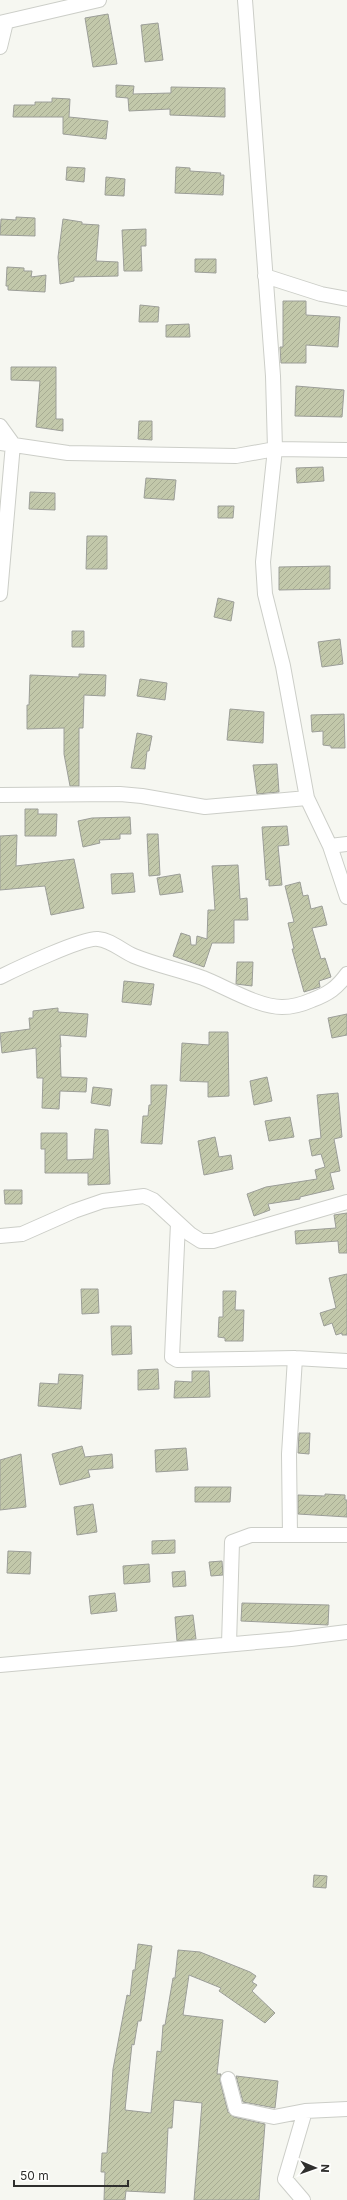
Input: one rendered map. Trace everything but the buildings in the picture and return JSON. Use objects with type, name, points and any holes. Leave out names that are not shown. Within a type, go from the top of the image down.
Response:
[{"type":"street","points":[[0,48],[3,22],[99,0]]},
{"type":"street","points":[[245,0],[273,376],[275,449],[263,562],[266,594],[283,666],[307,798],[330,846],[347,897]]},
{"type":"street","points":[[265,276],[322,294],[347,299]]},
{"type":"street","points":[[0,426],[7,444],[0,594]]},
{"type":"street","points":[[7,444],[68,453],[228,456],[275,449],[347,450]]},
{"type":"street","points":[[0,795],[120,794],[142,796],[206,807],[307,798]]},
{"type":"street","points":[[330,846],[347,844]]},
{"type":"street","points":[[0,977],[23,966],[97,938],[106,940],[134,956],[204,979],[263,1003],[282,1007],[300,1004],[328,994],[340,985],[347,974]]},
{"type":"street","points":[[0,1236],[22,1234],[74,1210],[103,1201],[132,1196],[144,1196],[154,1200],[178,1224],[201,1241],[213,1241],[347,1202]]},
{"type":"street","points":[[178,1224],[172,1357],[177,1360],[295,1358],[347,1361]]},
{"type":"street","points":[[290,1535],[289,1454],[295,1358]]},
{"type":"street","points":[[229,1644],[232,1542],[252,1535],[347,1535]]},
{"type":"street","points":[[0,1665],[347,1632]]},
{"type":"street","points":[[228,2079],[236,2109],[274,2117],[305,2111],[347,2109]]},
{"type":"street","points":[[303,2200],[285,2179],[305,2111]]}]
